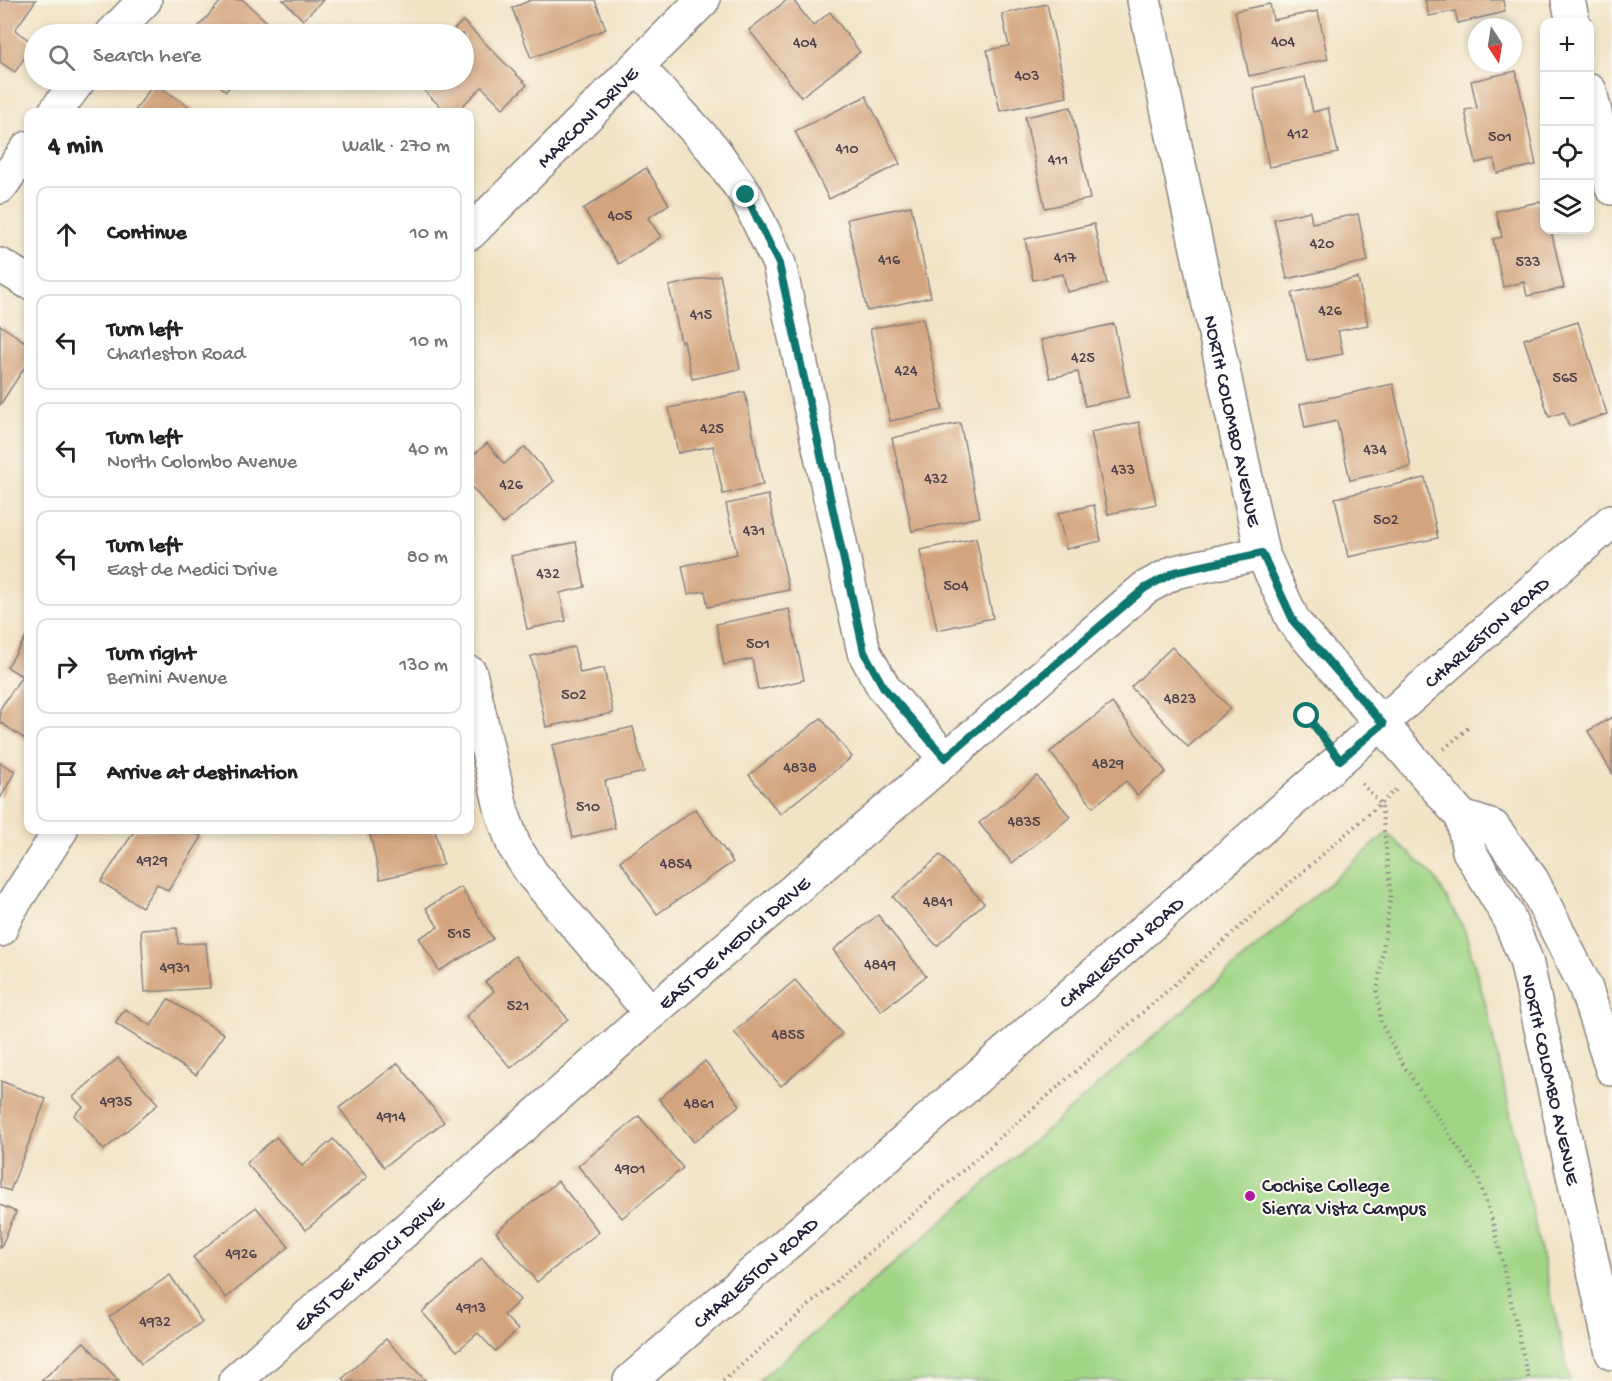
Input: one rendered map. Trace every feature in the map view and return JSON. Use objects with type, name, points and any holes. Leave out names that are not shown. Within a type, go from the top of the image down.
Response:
[{"type":"street","points":[[121,24],[146,0]]},
{"type":"street","name":"MARCONI DRIVE","points":[[474,230],[704,0]]},
{"type":"street","name":"NORTH COLOMBO AVENUE","points":[[1144,0],[1262,553],[1294,622],[1462,817],[1469,851],[1507,914],[1526,960],[1607,1315],[1612,1353]]},
{"type":"street","points":[[638,67],[713,149],[726,167],[746,195],[779,264],[864,652],[884,688],[945,758]]},
{"type":"street","points":[[58,108],[72,90]]},
{"type":"street","points":[[1594,109],[1612,188]]},
{"type":"street","points":[[0,187],[24,154]]},
{"type":"street","points":[[0,265],[24,280]]},
{"type":"street","name":"CHARLESTON ROAD","points":[[630,1381],[1383,724],[1612,521]]},
{"type":"street","name":"EAST DE MEDICI DRIVE","points":[[235,1381],[651,1013],[1145,588],[1175,572],[1262,553]]},
{"type":"street","points":[[474,690],[502,812],[514,846],[533,875],[651,1013]]},
{"type":"street","points":[[1462,817],[1493,827],[1532,880],[1585,986],[1612,1069]]},
{"type":"street","points":[[0,930],[8,912],[58,834]]},
{"type":"path","points":[[1307,716],[1340,760],[1381,804],[1391,894],[1377,991],[1381,1023],[1402,1064],[1478,1178],[1494,1226],[1529,1381]]},
{"type":"path","points":[[723,1381],[1468,728]]},
{"type":"green space","name":"Cochise College Sierra Vista Campus","points":[[1387,833],[1434,876],[1465,931],[1487,1010],[1570,1381],[759,1381]]},
{"type":"building","points":[[0,0],[36,0],[15,30],[24,37],[24,59],[15,72],[0,62]]},
{"type":"building","points":[[222,0],[243,0],[269,24],[201,24]]},
{"type":"building","points":[[283,0],[323,0],[303,20]]},
{"type":"building","points":[[531,0],[595,0],[606,29],[531,58],[512,8]]},
{"type":"building","points":[[787,0],[793,0],[813,26],[830,12],[860,52],[801,97],[749,30]]},
{"type":"building","points":[[1425,0],[1503,0],[1505,12],[1479,18],[1468,18],[1468,21],[1458,23],[1455,11],[1429,16]]},
{"type":"building","points":[[1047,4],[1067,97],[1000,111],[987,50],[1009,46],[1002,14]]},
{"type":"building","points":[[1270,4],[1273,20],[1318,11],[1328,59],[1249,76],[1235,11]]},
{"type":"building","points":[[474,32],[527,85],[503,108],[482,87],[460,108],[442,108],[423,90],[474,90]]},
{"type":"building","points":[[1516,72],[1536,165],[1497,173],[1494,159],[1476,163],[1465,110],[1477,108],[1471,81]]},
{"type":"building","points":[[1305,77],[1313,112],[1328,108],[1338,153],[1269,167],[1253,88]]},
{"type":"building","points":[[149,90],[164,90],[191,108],[137,108]]},
{"type":"building","points":[[866,96],[900,164],[829,199],[795,131]]},
{"type":"building","points":[[1071,107],[1090,199],[1045,208],[1025,117]]},
{"type":"building","points":[[646,168],[669,204],[648,218],[661,237],[619,264],[583,209]]},
{"type":"building","points":[[1540,202],[1540,234],[1552,234],[1564,288],[1527,296],[1524,282],[1503,287],[1493,239],[1502,237],[1496,211]]},
{"type":"building","points":[[911,206],[931,297],[867,311],[847,219]]},
{"type":"building","points":[[1310,211],[1312,223],[1358,214],[1368,261],[1287,279],[1274,219]]},
{"type":"building","points":[[1094,224],[1107,284],[1067,292],[1063,274],[1033,280],[1025,239]]},
{"type":"building","points":[[720,275],[740,369],[692,379],[669,286]]},
{"type":"building","points":[[1358,278],[1368,325],[1338,331],[1343,354],[1307,361],[1292,293]]},
{"type":"building","points":[[923,318],[943,410],[890,421],[870,329]]},
{"type":"building","points":[[1578,322],[1607,414],[1569,426],[1564,412],[1549,417],[1524,339]]},
{"type":"building","points":[[1114,324],[1129,397],[1085,406],[1078,372],[1050,378],[1041,340]]},
{"type":"building","points":[[0,325],[24,341],[24,368],[0,405]]},
{"type":"building","points":[[1393,384],[1411,467],[1350,480],[1337,421],[1305,428],[1300,404]]},
{"type":"building","points":[[745,392],[763,485],[723,494],[713,446],[678,453],[669,408]]},
{"type":"building","points":[[1139,422],[1156,504],[1108,514],[1091,432]]},
{"type":"building","points":[[960,423],[980,517],[912,531],[892,438]]},
{"type":"building","points":[[487,443],[504,464],[525,447],[554,481],[503,524],[474,490],[474,454]]},
{"type":"building","points":[[1425,478],[1438,538],[1348,557],[1335,498]]},
{"type":"building","points":[[768,495],[789,590],[708,607],[705,591],[688,594],[682,566],[737,554],[726,504]]},
{"type":"building","points":[[1094,505],[1101,541],[1066,549],[1058,513]]},
{"type":"building","points":[[976,538],[993,618],[937,630],[920,550]]},
{"type":"building","points":[[576,542],[585,587],[560,593],[566,621],[527,629],[511,556]]},
{"type":"building","points":[[789,609],[804,680],[758,690],[752,659],[724,665],[716,624]]},
{"type":"building","points":[[24,640],[24,738],[0,722],[0,709],[22,676],[7,667]]},
{"type":"building","points":[[574,647],[580,673],[604,668],[613,713],[546,727],[531,656]]},
{"type":"building","points":[[1172,647],[1230,708],[1188,747],[1131,687]]},
{"type":"building","points":[[1112,703],[1166,772],[1137,795],[1126,781],[1093,807],[1050,752]]},
{"type":"building","points":[[1612,717],[1612,773],[1588,731]]},
{"type":"building","points":[[821,718],[852,757],[780,814],[749,775]]},
{"type":"building","points":[[633,727],[644,772],[605,781],[615,828],[573,838],[552,745]]},
{"type":"building","points":[[0,763],[15,771],[0,799]]},
{"type":"building","points":[[1037,776],[1070,817],[1012,863],[979,823]]},
{"type":"building","points":[[695,809],[733,862],[657,914],[620,861]]},
{"type":"building","points":[[132,834],[197,834],[202,837],[168,891],[157,884],[142,907],[101,882]]},
{"type":"building","points":[[370,834],[436,834],[443,865],[380,879]]},
{"type":"building","points":[[940,855],[984,903],[937,946],[893,897]]},
{"type":"building","points":[[461,887],[493,939],[439,971],[419,938],[438,927],[426,908]]},
{"type":"building","points":[[878,915],[926,976],[881,1011],[833,950]]},
{"type":"building","points":[[177,928],[178,944],[206,943],[210,988],[145,992],[141,930]]},
{"type":"building","points":[[515,956],[568,1019],[511,1068],[466,1016],[494,991],[485,982]]},
{"type":"building","points":[[795,980],[842,1034],[781,1086],[734,1032]]},
{"type":"building","points":[[168,999],[224,1034],[196,1075],[115,1023],[125,1009],[151,1026]]},
{"type":"building","points":[[118,1058],[158,1104],[104,1150],[74,1115],[83,1107],[73,1097]]},
{"type":"building","points":[[705,1061],[740,1105],[694,1142],[659,1099]]},
{"type":"building","points":[[398,1063],[444,1122],[384,1167],[339,1108]]},
{"type":"building","points":[[1,1081],[46,1099],[10,1191],[0,1187]]},
{"type":"building","points":[[639,1116],[683,1168],[622,1218],[578,1166]]},
{"type":"building","points":[[276,1137],[302,1166],[333,1139],[367,1177],[306,1230],[246,1163]]},
{"type":"building","points":[[558,1181],[599,1232],[537,1282],[496,1232]]},
{"type":"building","points":[[0,1205],[16,1212],[0,1249]]},
{"type":"building","points":[[256,1207],[289,1247],[226,1298],[193,1257]]},
{"type":"building","points":[[482,1258],[520,1300],[504,1315],[518,1330],[495,1351],[478,1333],[457,1351],[422,1312]]},
{"type":"building","points":[[170,1275],[202,1322],[141,1364],[109,1317]]},
{"type":"building","points":[[386,1339],[426,1381],[345,1381],[343,1378]]},
{"type":"building","points":[[84,1342],[119,1381],[41,1381]]},
{"type":"place","name":"Cochise College Sierra Vista Campus","points":[[1250,1196]]},
{"type":"route","points":[[746,195],[779,264],[864,652],[884,688],[945,758],[1145,588],[1175,572],[1262,553],[1294,622],[1383,724],[1340,760],[1307,716]]}]
